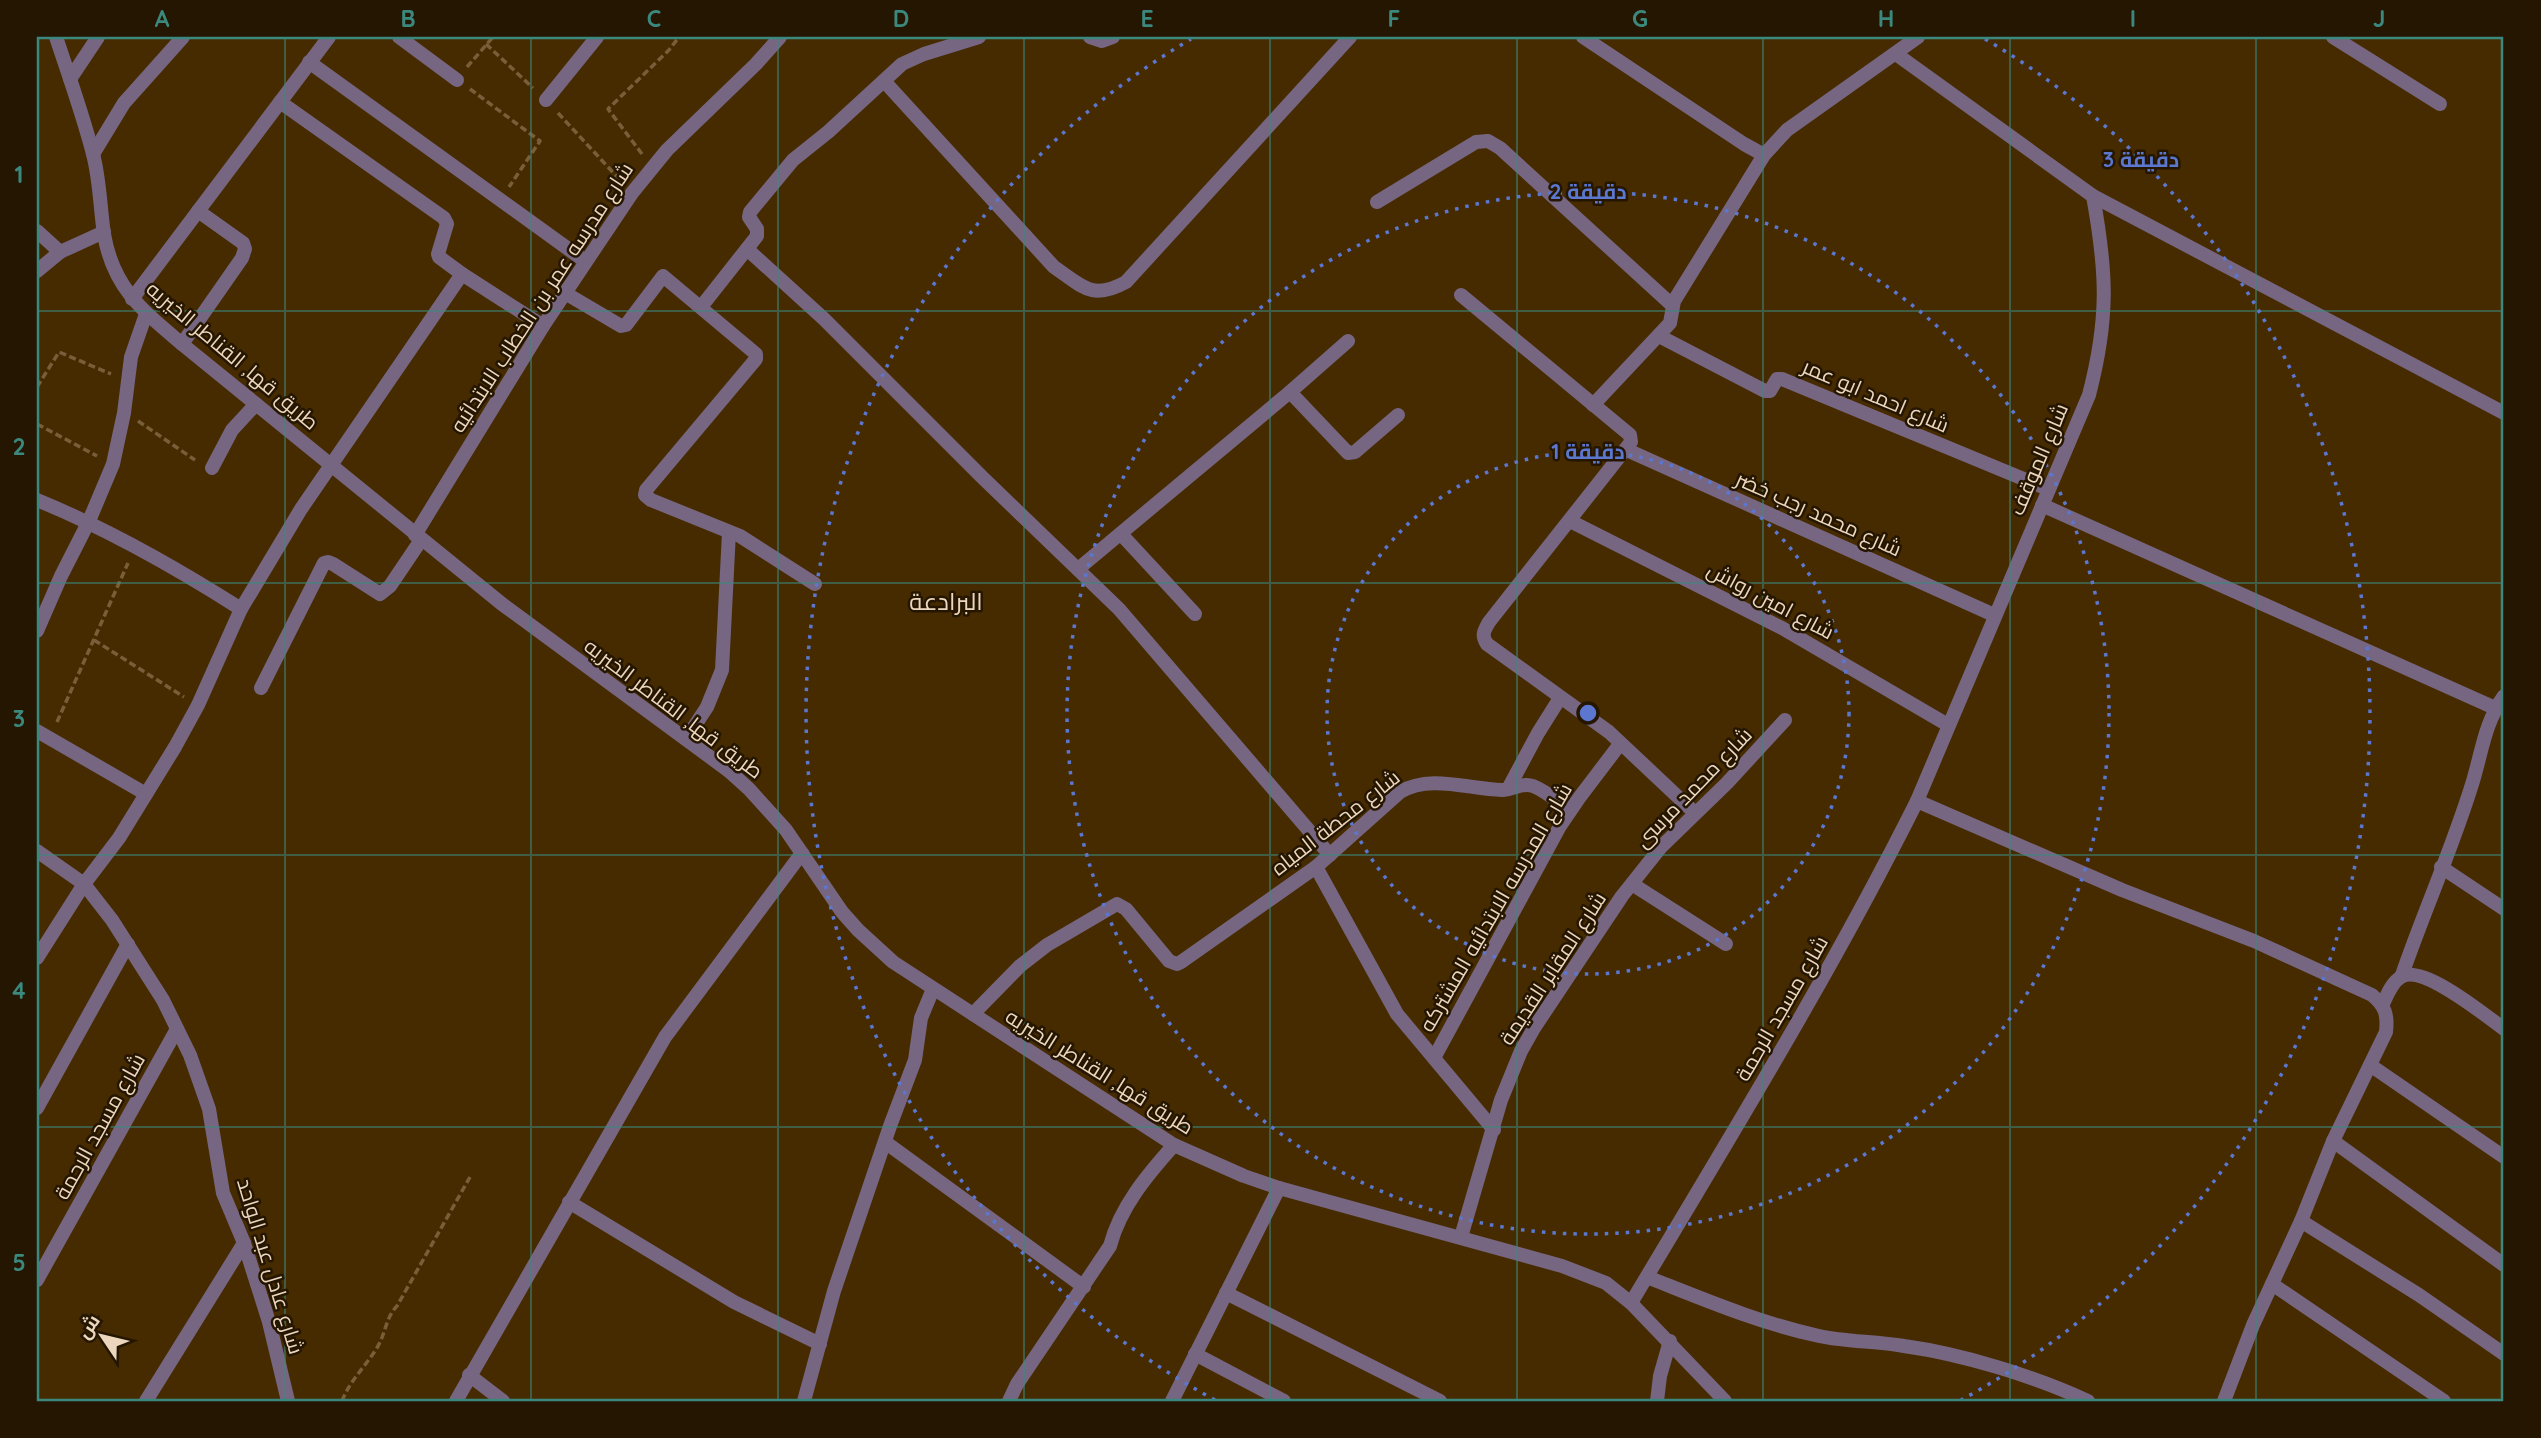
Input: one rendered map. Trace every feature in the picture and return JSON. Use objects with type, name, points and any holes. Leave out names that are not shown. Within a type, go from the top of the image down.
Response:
[{"type":"street","name":"طريق قها, القناطر الخيريه","points":[[56,37],[93,154],[100,184],[104,233],[110,262],[132,299],[146,314],[418,538],[593,673],[686,738],[750,789],[786,830],[827,893],[858,930],[893,962],[1174,1145],[1279,1188],[1461,1237],[1584,1273],[1606,1283],[1670,1341],[1725,1401]]},
{"type":"street","points":[[70,79],[98,37]]},
{"type":"street","points":[[93,154],[124,103],[183,37]]},
{"type":"street","points":[[132,299],[329,37]]},
{"type":"street","points":[[399,37],[457,80]]},
{"type":"street","points":[[546,100],[597,37]]},
{"type":"street","name":"شارع مدرسه عمر بن الخطاب الابتدائيه","points":[[261,688],[324,564],[334,564],[380,594],[390,586],[543,326],[632,193],[652,166],[756,64],[779,37]]},
{"type":"street","points":[[701,307],[758,233],[749,217],[750,212],[777,177],[802,151],[828,132],[913,58],[979,37]]},
{"type":"street","points":[[1090,37],[1102,41],[1113,37]]},
{"type":"street","points":[[884,81],[1054,267],[1087,290],[1109,291],[1126,282],[1350,37]]},
{"type":"street","points":[[1584,37],[1763,155]]},
{"type":"street","points":[[1593,405],[1671,323],[1672,304],[1763,155],[1787,130],[1918,37]]},
{"type":"street","points":[[2333,37],[2440,104]]},
{"type":"street","points":[[1896,54],[2093,196],[2504,413]]},
{"type":"street","points":[[309,62],[585,261]]},
{"type":"street","points":[[280,102],[444,218],[447,225],[439,257],[543,326]]},
{"type":"street","points":[[1377,202],[1476,142],[1488,141],[1500,148],[1672,304]]},
{"type":"street","name":"شارع الموقف","points":[[1948,725],[2089,395],[2105,316],[2105,275],[2093,196]]},
{"type":"street","points":[[182,344],[242,258],[245,249],[243,243],[198,211]]},
{"type":"street","points":[[37,231],[60,252]]},
{"type":"street","points":[[37,271],[60,252],[104,233]]},
{"type":"street","points":[[747,249],[824,319],[1078,569],[1154,648],[1330,855]]},
{"type":"street","points":[[37,958],[146,794],[198,705],[241,608],[301,509],[462,274]]},
{"type":"street","points":[[565,293],[621,326],[626,325],[663,276],[756,354],[756,359],[645,495],[650,500],[729,531],[815,584]]},
{"type":"street","points":[[1461,295],[1630,435],[1631,442],[1483,633],[1487,644],[1609,732],[1695,813]]},
{"type":"street","points":[[37,631],[113,464],[124,413],[131,357],[146,314]]},
{"type":"street","name":"شارع احمد ابو عمر","points":[[1659,336],[1765,391],[1770,391],[1777,379],[1782,379],[2048,489]]},
{"type":"street","points":[[1078,569],[1348,341]]},
{"type":"street","points":[[1290,392],[1348,453],[1355,452],[1398,415]]},
{"type":"street","points":[[212,468],[232,430],[257,404]]},
{"type":"street","name":"شارع محمد رجب خضر","points":[[1627,450],[1994,615]]},
{"type":"street","points":[[37,500],[89,521],[241,608]]},
{"type":"street","points":[[2042,505],[2495,708]]},
{"type":"street","name":"شارع امين رواش","points":[[1570,521],[1782,628],[1948,725]]},
{"type":"street","points":[[686,738],[707,707],[722,670],[729,531]]},
{"type":"street","points":[[1121,534],[1195,614]]},
{"type":"street","points":[[2383,1004],[2394,983],[2402,975],[2473,782],[2483,736],[2495,708],[2504,696]]},
{"type":"street","points":[[1508,789],[1560,698]]},
{"type":"street","name":"شارع محمد مرسى","points":[[1632,884],[1661,847],[1785,720]]},
{"type":"street","name":"شارع مسجد الرحمة","points":[[1631,1303],[1840,948],[1917,801],[1948,725]]},
{"type":"street","points":[[43,736],[146,794]]},
{"type":"street","name":"شارع المدرسه الابتدائيه المشتركه","points":[[1434,1058],[1570,810],[1620,744]]},
{"type":"street","name":"شارع محطة المياه","points":[[972,1014],[1020,966],[1047,945],[1117,904],[1126,909],[1169,961],[1177,964],[1181,962],[1316,867],[1409,787],[1429,783],[1508,789],[1521,785],[1533,786],[1570,810]]},
{"type":"street","points":[[1917,801],[2122,890],[2254,941],[2372,995],[2383,1004],[2388,1017],[2386,1032],[2333,1141],[2301,1221],[2253,1325],[2224,1401]]},
{"type":"street","name":"شارع عادل عبد الواحد","points":[[37,851],[84,884],[128,944],[163,1000],[190,1055],[209,1109],[223,1193],[244,1243],[269,1322],[288,1401]]},
{"type":"street","points":[[456,1401],[665,1037],[802,853]]},
{"type":"street","points":[[1316,867],[1387,999],[1494,1130]]},
{"type":"street","points":[[2441,867],[2504,909]]},
{"type":"street","points":[[1632,884],[1726,944]]},
{"type":"street","name":"شارع المقابر القديمة","points":[[1461,1237],[1510,1076],[1534,1028],[1632,884]]},
{"type":"street","points":[[37,1108],[128,944]]},
{"type":"street","points":[[2402,975],[2412,974],[2441,986],[2504,1029]]},
{"type":"street","points":[[804,1401],[834,1291],[884,1142],[915,1060],[921,1018],[933,989]]},
{"type":"street","name":"شارع مسجد الرحمة","points":[[37,1280],[177,1029]]},
{"type":"street","points":[[2370,1065],[2504,1157]]},
{"type":"street","points":[[2333,1141],[2504,1265]]},
{"type":"street","points":[[884,1142],[1084,1287]]},
{"type":"street","points":[[1009,1401],[1017,1384],[1110,1246],[1115,1231],[1143,1180],[1174,1145]]},
{"type":"street","points":[[1172,1401],[1279,1188]]},
{"type":"street","points":[[569,1202],[734,1302],[820,1344]]},
{"type":"street","points":[[2301,1221],[2504,1354]]},
{"type":"street","points":[[146,1401],[244,1243]]},
{"type":"street","points":[[1647,1277],[1778,1326],[1822,1337],[1905,1346],[2001,1368],[2088,1401]]},
{"type":"street","points":[[2272,1284],[2444,1401]]},
{"type":"street","points":[[1226,1293],[1440,1401]]},
{"type":"street","points":[[1657,1401],[1660,1376],[1670,1341]]},
{"type":"street","points":[[1195,1354],[1284,1401]]},
{"type":"street","points":[[469,1376],[503,1401]]},
{"type":"path","points":[[493,37],[457,80],[540,141],[500,199]]},
{"type":"path","points":[[652,166],[608,109],[679,37]]},
{"type":"path","points":[[486,44],[546,100],[632,193]]},
{"type":"path","points":[[37,387],[59,352],[129,382]]},
{"type":"path","points":[[124,413],[208,469],[212,468]]},
{"type":"path","points":[[37,424],[113,464]]},
{"type":"path","points":[[43,736],[94,640],[135,546]]},
{"type":"path","points":[[94,640],[198,705]]},
{"type":"path","points":[[342,1401],[349,1384],[380,1343],[391,1312],[397,1306],[470,1177]]},
{"type":"district","name":"البرادعة","points":[[946,601]]}]
